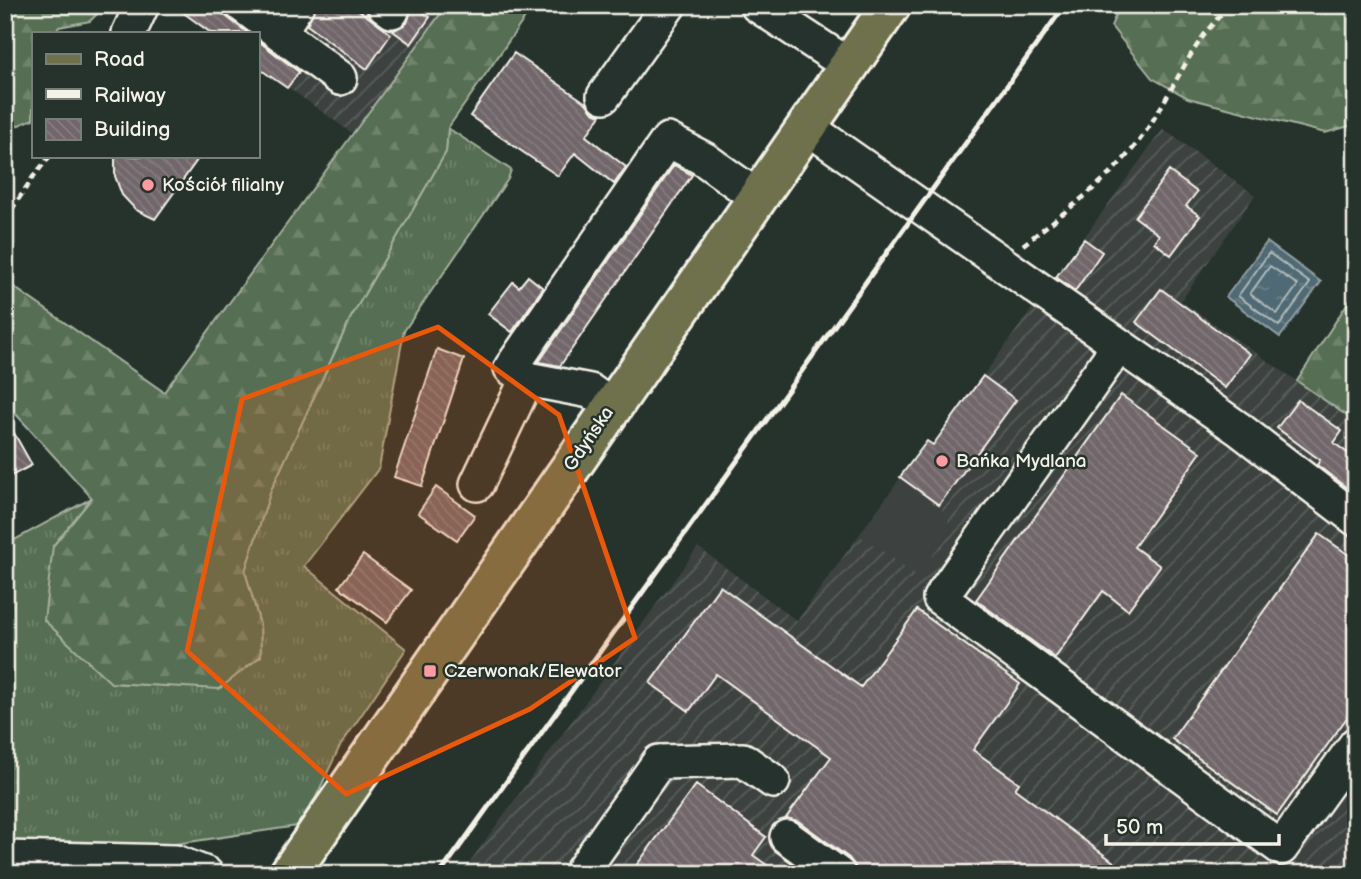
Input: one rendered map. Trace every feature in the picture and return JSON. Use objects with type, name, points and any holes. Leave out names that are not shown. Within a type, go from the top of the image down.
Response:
[{"type":"main road","name":"Gdyńska","points":[[289,874],[891,5]]},
{"type":"street","points":[[129,32],[142,5]]},
{"type":"street","points":[[242,5],[288,18],[340,78]]},
{"type":"street","points":[[604,96],[669,5]]},
{"type":"street","points":[[757,5],[850,66]]},
{"type":"street","points":[[807,127],[1239,429],[1356,519]]},
{"type":"street","points":[[611,406],[590,391],[527,379],[511,368],[668,140],[704,159],[757,197]]},
{"type":"street","points":[[1119,345],[940,598],[1280,848],[1356,744]]},
{"type":"street","points":[[477,484],[527,379]]},
{"type":"street","points":[[580,874],[659,762],[743,760],[773,780]]},
{"type":"street","points":[[787,837],[838,874]]},
{"type":"street","points":[[5,858],[174,862],[206,874]]},
{"type":"path","points":[[1001,262],[1100,184],[1135,146],[1195,48],[1218,16],[1231,5]]},
{"type":"path","points":[[5,220],[48,158]]},
{"type":"highlighted area","points":[[438,327],[559,415],[635,638],[530,709],[346,794],[187,651],[242,399]]},
{"type":"shaded area","points":[[447,5],[353,134],[259,66],[259,32],[216,32],[181,6]]},
{"type":"shaded area","points":[[1163,129],[1255,195],[1181,301],[1356,422],[1356,874],[461,874],[698,547],[797,621],[859,535],[918,576],[952,528],[939,505],[1015,401],[983,376]]},
{"type":"shaded area","name":"Bańka Mydlana","points":[[982,376],[1016,400],[940,505],[952,528],[918,577],[859,535],[927,441],[933,445]]},
{"type":"green space","points":[[5,5],[106,5],[90,21],[59,27],[56,32],[32,32],[32,119],[14,127],[5,140]]},
{"type":"green space","points":[[447,5],[534,5],[448,128],[446,152],[350,319],[271,490],[245,571],[260,625],[261,656],[219,689],[111,683],[44,620],[53,546],[92,498],[5,402],[5,281],[164,392]]},
{"type":"green space","points":[[1120,5],[1356,5],[1356,124],[1325,133],[1188,98],[1152,78],[1111,26]]},
{"type":"green space","points":[[448,128],[511,170],[508,179],[404,331],[379,468],[304,566],[406,649],[339,748],[316,797],[297,826],[155,847],[5,844],[5,545],[92,498],[53,546],[111,683],[219,688],[261,656],[260,625],[245,571],[271,490],[350,319],[446,152]]},
{"type":"green space","points":[[1356,290],[1356,422],[1297,381]]},
{"type":"water","points":[[1267,242],[1321,282],[1280,337],[1226,297]]},
{"type":"building","points":[[173,5],[211,5],[247,32],[210,32]]},
{"type":"building","points":[[316,5],[352,5],[391,34],[367,69],[307,25]]},
{"type":"building","points":[[413,5],[430,17],[411,44],[393,31],[407,23]]},
{"type":"building","points":[[259,42],[299,72],[287,88],[259,68]]},
{"type":"building","points":[[514,53],[586,103],[593,112],[601,115],[586,136],[626,167],[614,184],[575,153],[558,176],[470,116]]},
{"type":"building","name":"Kościół filialny","points":[[115,158],[199,158],[155,219],[136,210],[122,195],[115,176]]},
{"type":"building","points":[[674,165],[692,175],[560,366],[539,362]]},
{"type":"building","points":[[1169,171],[1197,192],[1186,206],[1200,216],[1171,255],[1154,242],[1159,235],[1135,217]]},
{"type":"building","points":[[1084,239],[1102,252],[1075,291],[1056,277]]},
{"type":"building","points":[[528,276],[543,288],[512,332],[488,314],[513,282],[519,287]]},
{"type":"building","points":[[1161,289],[1250,354],[1225,388],[1136,322]]},
{"type":"building","points":[[437,349],[464,359],[422,486],[394,477]]},
{"type":"building","points":[[983,376],[1016,400],[939,505],[900,477],[927,441],[933,445]]},
{"type":"building","points":[[1121,395],[1201,452],[1134,547],[1160,566],[1128,610],[1103,591],[1055,658],[976,600]]},
{"type":"building","points":[[1298,400],[1342,431],[1334,443],[1356,459],[1356,495],[1317,465],[1320,460],[1277,428]]},
{"type":"building","points":[[5,417],[32,465],[5,479]]},
{"type":"building","points":[[436,487],[475,515],[457,540],[418,513]]},
{"type":"building","points":[[1319,534],[1356,560],[1356,705],[1277,815],[1172,739]]},
{"type":"building","points":[[363,555],[411,590],[387,622],[339,587]]},
{"type":"building","points":[[720,586],[861,687],[917,610],[1020,684],[973,750],[1019,783],[1015,789],[1130,874],[857,874],[849,858],[798,821],[786,818],[831,757],[716,674],[689,711],[650,683]]},
{"type":"building","points":[[696,785],[766,837],[753,855],[779,874],[630,874]]},
{"type":"railway","points":[[440,874],[1065,5]]},
{"type":"place","name":"Kościół filialny","points":[[148,185]]},
{"type":"place","name":"Bańka Mydlana","points":[[942,461]]},
{"type":"place","name":"Czerwonak/Elewator","points":[[430,671]]}]
